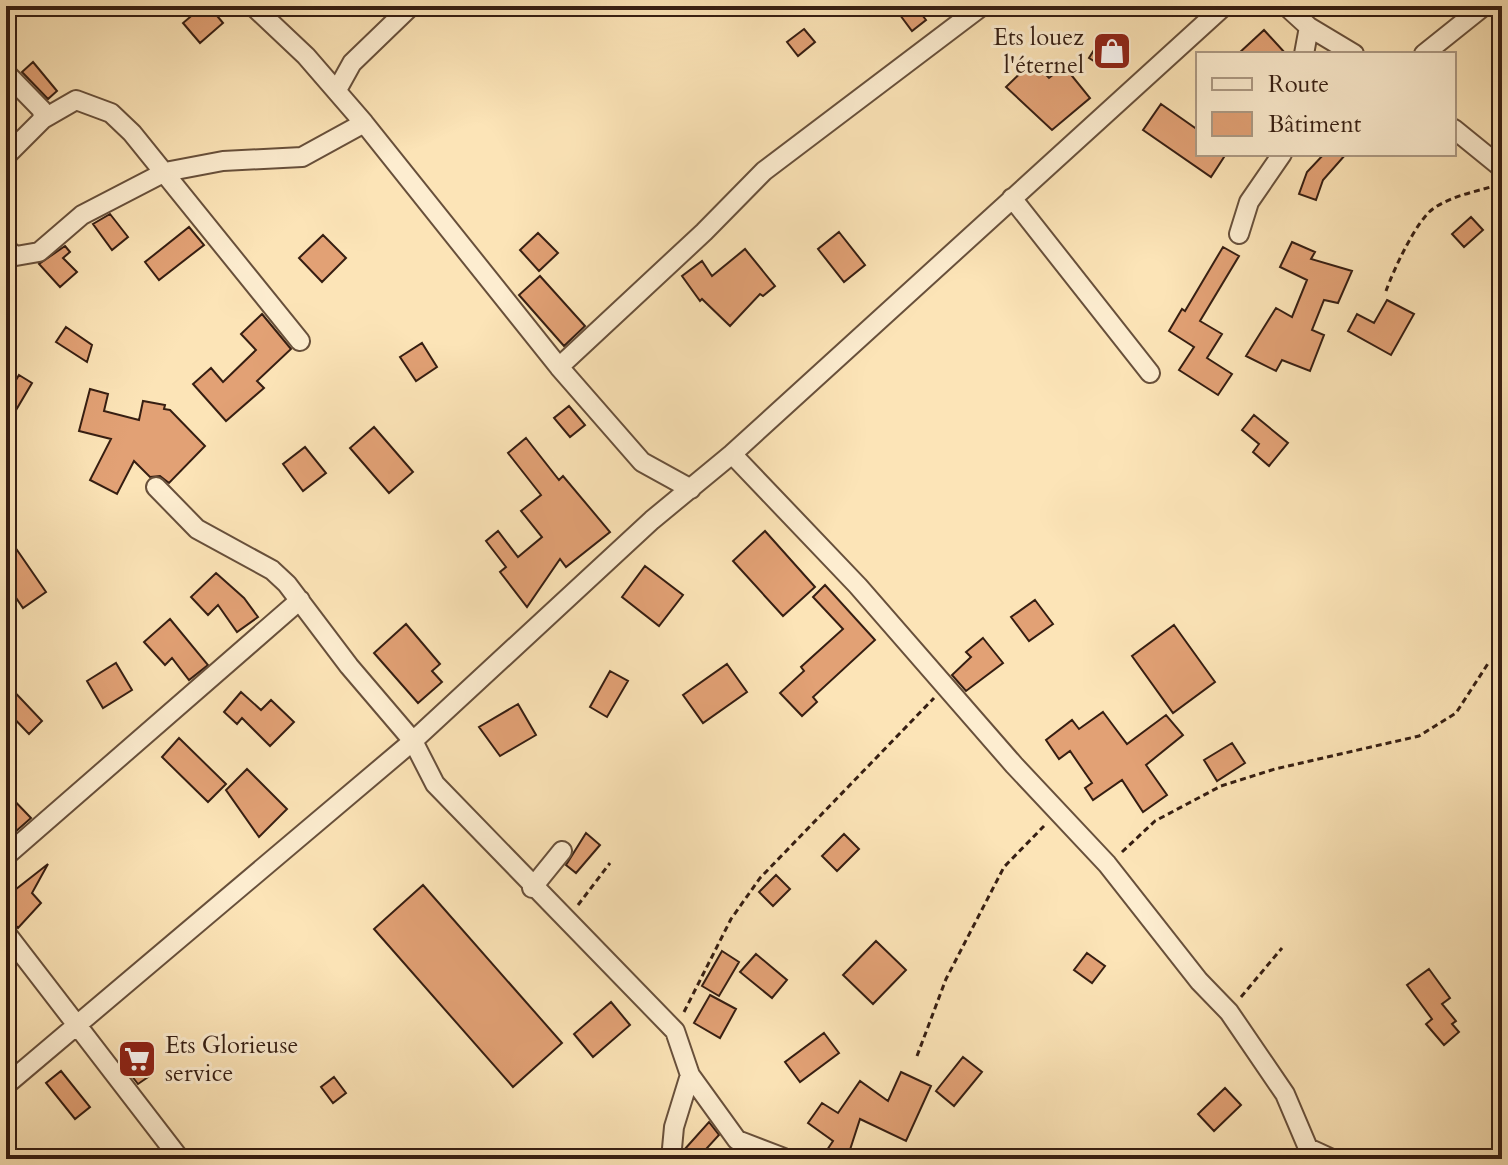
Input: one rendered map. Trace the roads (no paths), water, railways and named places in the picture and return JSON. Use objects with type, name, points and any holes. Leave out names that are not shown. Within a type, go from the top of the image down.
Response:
[{"type":"street","points":[[253,6],[337,90],[559,367],[642,462],[691,489]]},
{"type":"street","points":[[337,90],[352,63],[411,6]]},
{"type":"street","points":[[559,367],[704,232],[764,171],[982,6]]},
{"type":"street","points":[[6,1085],[413,741],[1224,6]]},
{"type":"street","points":[[1286,6],[1309,27],[1351,52]]},
{"type":"street","points":[[1426,52],[1484,6]]},
{"type":"street","points":[[1304,52],[1309,27]]},
{"type":"street","points":[[6,73],[42,110],[43,119]]},
{"type":"street","points":[[6,156],[43,119],[76,100],[111,113],[165,172],[300,341]]},
{"type":"street","points":[[6,249],[16,256],[39,252],[82,215],[165,172],[223,161],[302,157],[364,123]]},
{"type":"street","points":[[1456,131],[1502,168]]},
{"type":"street","points":[[1239,234],[1249,202],[1281,156]]},
{"type":"street","points":[[1012,198],[1150,373]]},
{"type":"street","points":[[732,454],[858,586],[944,686],[1107,864],[1199,981],[1229,1012],[1285,1094],[1308,1148],[1332,1159]]},
{"type":"street","points":[[156,487],[197,529],[272,570],[300,600],[349,666],[413,741],[435,784],[532,888],[675,1031],[690,1075],[737,1140],[784,1158]]},
{"type":"street","points":[[6,856],[300,600]]},
{"type":"street","points":[[532,888],[562,851]]},
{"type":"street","points":[[6,933],[180,1159]]},
{"type":"street","points":[[671,1159],[674,1127],[690,1075]]},
{"type":"street","points":[[737,1140],[737,1159]]},
{"type":"place","name":"Ets louez l'éternel","points":[[1112,51]]},
{"type":"place","name":"Ets Glorieuse service","points":[[137,1059]]}]
